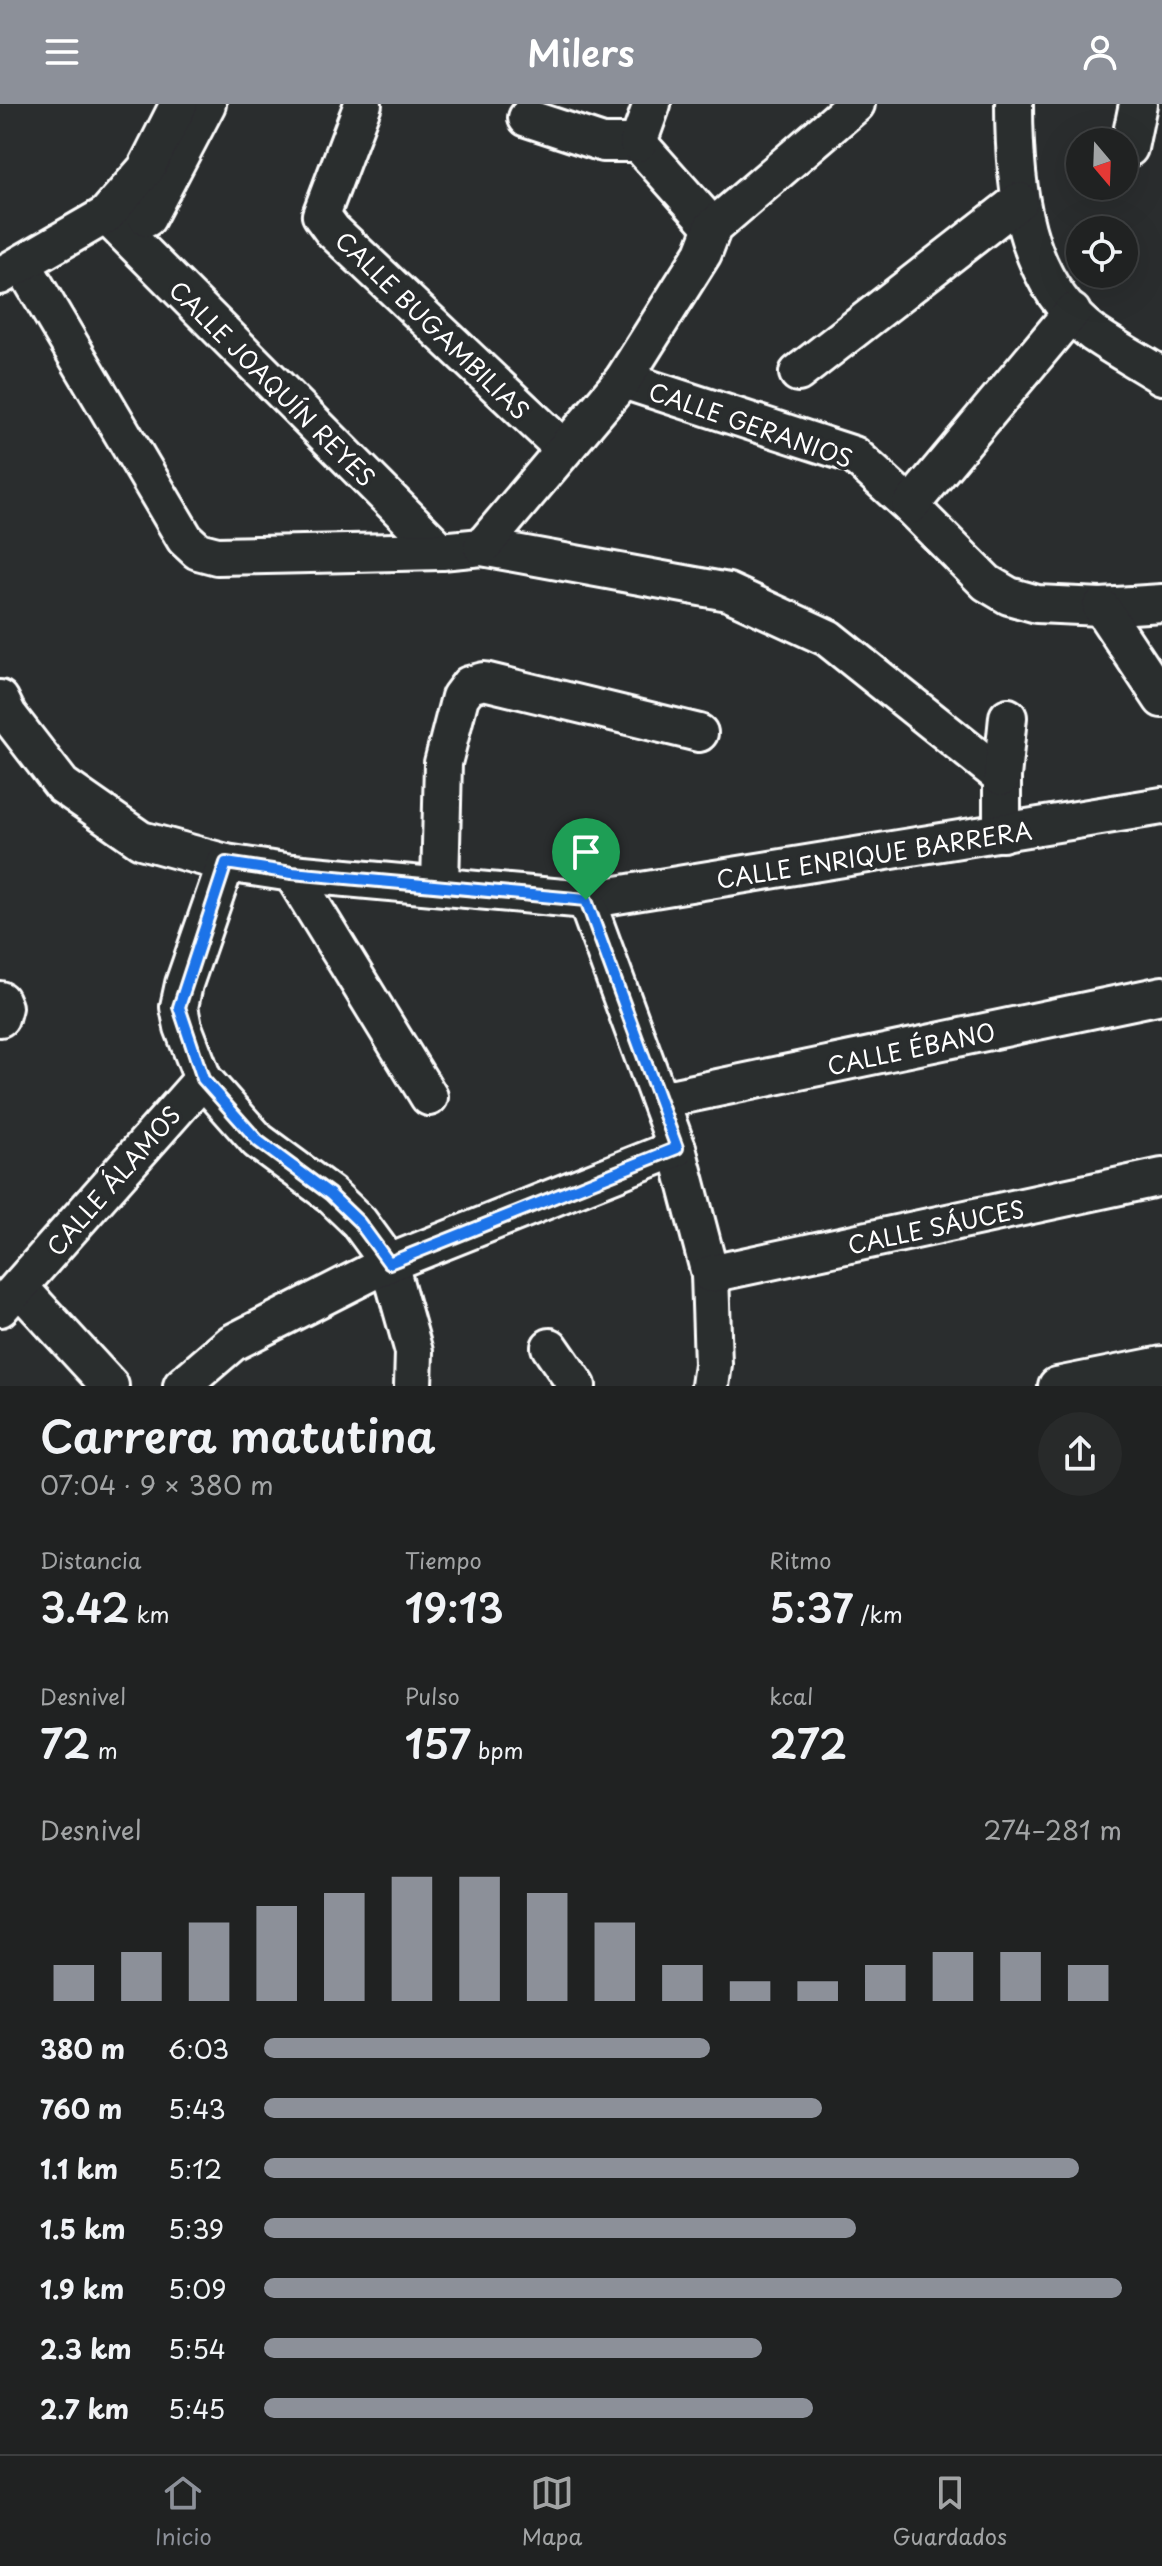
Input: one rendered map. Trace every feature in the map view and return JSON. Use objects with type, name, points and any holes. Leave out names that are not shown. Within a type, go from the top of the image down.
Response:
[{"type":"street","points":[[179,104],[146,169],[106,215],[12,271],[185,539],[198,551],[217,556],[441,551],[482,547],[728,592],[828,638],[1002,777]]},
{"type":"street","points":[[147,218],[207,104]]},
{"type":"street","name":"CALLE BUGAMBILIAS","points":[[363,104],[321,215],[332,230],[564,449]]},
{"type":"street","points":[[638,143],[652,104]]},
{"type":"street","points":[[482,547],[623,380],[703,253],[713,227],[856,104]]},
{"type":"street","points":[[1014,104],[1019,201],[1030,241],[1046,278],[1092,332],[1162,376]]},
{"type":"street","points":[[1133,128],[1138,104]]},
{"type":"street","points":[[527,118],[603,143],[638,143],[713,227]]},
{"type":"street","points":[[798,373],[1019,201]]},
{"type":"street","name":"CALLE JOAQUÍN REYES","points":[[106,215],[441,551]]},
{"type":"street","points":[[910,506],[1072,312]]},
{"type":"street","name":"CALLE GERANIOS","points":[[623,380],[854,455],[987,583],[1009,596],[1037,604],[1101,607],[1162,603]]},
{"type":"street","points":[[1101,607],[1162,699]]},
{"type":"street","points":[[440,886],[443,763],[460,697],[469,685],[484,681],[699,733]]},
{"type":"street","name":"CALLE ENRIQUE BARRERA","points":[[0,699],[8,715],[62,785],[141,840],[226,863],[292,873],[586,900],[1162,806]]},
{"type":"street","points":[[1002,833],[1002,777],[1008,717]]},
{"type":"street","points":[[226,863],[179,1007],[203,1079],[258,1141],[330,1194],[359,1222],[389,1263],[414,1352],[413,1386]]},
{"type":"street","points":[[292,873],[429,1097]]},
{"type":"street","points":[[586,900],[677,1148],[710,1274],[713,1364],[710,1386]]},
{"type":"street","name":"CALLE ÉBANO","points":[[660,1100],[1162,995]]},
{"type":"street","name":"CALLE ÁLAMOS","points":[[10,1298],[203,1079]]},
{"type":"street","points":[[182,1386],[232,1343],[389,1263],[677,1148]]},
{"type":"street","name":"CALLE SÁUCES","points":[[710,1274],[1162,1177]]},
{"type":"street","points":[[10,1298],[110,1386]]},
{"type":"street","points":[[550,1347],[577,1386]]},
{"type":"street","points":[[1057,1386],[1162,1365]]},
{"type":"route","points":[[226,863],[292,873],[586,900],[677,1148],[389,1263],[359,1222],[330,1194],[258,1141],[203,1079],[183,1027],[179,1007],[226,863]]}]
